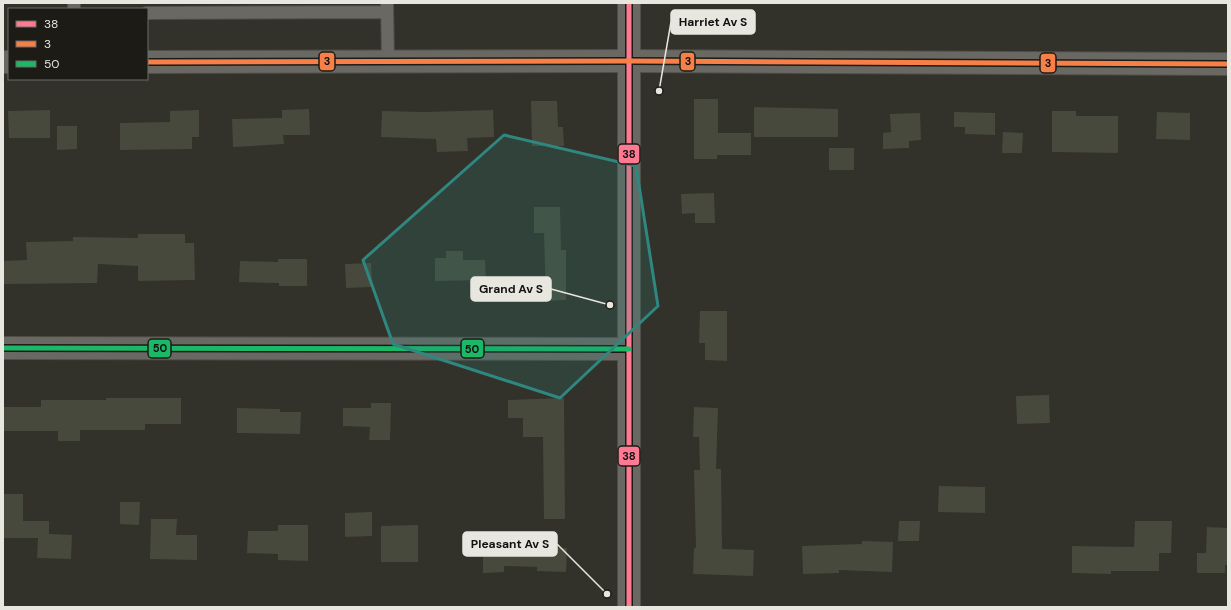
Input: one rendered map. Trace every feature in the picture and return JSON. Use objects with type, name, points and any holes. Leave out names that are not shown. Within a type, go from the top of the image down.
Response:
[{"type":"street","points":[[629,3],[629,607]]},
{"type":"street","points":[[148,62],[630,61],[1228,64]]},
{"type":"street","points":[[3,348],[629,350]]},
{"type":"lane","points":[[148,13],[387,7],[388,61]]},
{"type":"highlighted area","points":[[504,135],[636,166],[658,306],[560,398],[393,344],[363,260]]},
{"type":"building","points":[[694,99],[718,99],[718,133],[751,133],[751,155],[717,155],[717,159],[694,159]]},
{"type":"building","points":[[531,101],[557,101],[558,127],[563,127],[564,146],[532,146]]},
{"type":"building","points":[[754,107],[838,109],[838,137],[754,137]]},
{"type":"building","points":[[309,109],[310,135],[283,135],[284,144],[233,147],[232,119],[282,118],[282,110]]},
{"type":"building","points":[[50,110],[50,138],[9,138],[8,111]]},
{"type":"building","points":[[199,110],[199,137],[192,137],[192,149],[120,150],[120,123],[170,122],[170,111]]},
{"type":"building","points":[[493,110],[494,137],[467,138],[468,151],[437,152],[436,139],[381,137],[382,111],[424,112]]},
{"type":"building","points":[[1052,111],[1076,111],[1076,116],[1118,116],[1118,153],[1052,152]]},
{"type":"building","points":[[954,112],[995,113],[995,135],[965,134],[965,127],[954,127]]},
{"type":"building","points":[[1157,112],[1190,113],[1190,140],[1156,139]]},
{"type":"building","points":[[920,113],[921,140],[909,141],[909,148],[883,149],[883,133],[891,132],[890,114]]},
{"type":"building","points":[[57,126],[77,126],[77,149],[57,150]]},
{"type":"building","points":[[1003,132],[1023,133],[1022,153],[1002,153]]},
{"type":"building","points":[[829,148],[854,148],[854,170],[829,170]]},
{"type":"building","points":[[714,193],[715,223],[695,223],[695,213],[682,214],[681,194]]},
{"type":"building","points":[[534,207],[560,207],[561,250],[566,250],[566,300],[546,301],[544,233],[534,233]]},
{"type":"building","points":[[138,234],[185,234],[185,243],[194,243],[195,280],[138,281],[138,266],[98,264],[97,283],[3,284],[3,261],[27,260],[26,242],[73,241],[73,237],[138,238]]},
{"type":"building","points":[[446,251],[463,251],[463,260],[485,260],[486,280],[435,281],[435,258],[446,258]]},
{"type":"building","points":[[278,259],[307,259],[307,286],[279,286],[279,283],[239,282],[240,261],[278,262]]},
{"type":"building","points":[[371,263],[372,287],[346,288],[345,264]]},
{"type":"building","points":[[700,311],[727,311],[727,361],[705,360],[705,343],[699,343]]},
{"type":"building","points":[[1049,395],[1050,423],[1017,424],[1016,396]]},
{"type":"building","points":[[106,398],[181,398],[181,424],[145,424],[145,430],[80,430],[80,441],[58,441],[58,431],[3,431],[3,407],[41,407],[41,400],[106,400]]},
{"type":"building","points":[[564,398],[565,519],[544,519],[543,437],[523,437],[523,418],[508,418],[508,400]]},
{"type":"building","points":[[371,403],[391,403],[390,440],[369,440],[370,427],[343,426],[343,408],[371,408]]},
{"type":"building","points":[[694,407],[718,408],[716,469],[721,469],[722,549],[754,550],[753,576],[693,574],[694,548],[696,548],[694,470],[700,470],[699,437],[693,437]]},
{"type":"building","points":[[237,408],[280,409],[280,412],[301,412],[300,434],[237,433]]},
{"type":"building","points":[[939,486],[985,487],[985,513],[938,512]]},
{"type":"building","points":[[3,494],[23,494],[23,521],[49,521],[49,534],[72,535],[71,559],[37,558],[38,538],[3,538]]},
{"type":"building","points":[[120,502],[140,502],[139,525],[120,524]]},
{"type":"building","points":[[372,512],[372,536],[345,537],[345,513]]},
{"type":"building","points":[[151,519],[177,519],[176,535],[197,535],[197,560],[150,559]]},
{"type":"building","points":[[899,521],[920,521],[919,541],[898,541]]},
{"type":"building","points":[[1135,521],[1172,521],[1171,553],[1159,553],[1159,571],[1111,571],[1111,574],[1072,573],[1072,546],[1134,547]]},
{"type":"building","points":[[278,525],[308,525],[308,561],[278,560],[278,554],[247,553],[248,531],[278,531]]},
{"type":"building","points":[[418,525],[418,562],[381,562],[381,526]]},
{"type":"building","points":[[1207,527],[1228,528],[1228,565],[1225,565],[1225,573],[1197,573],[1197,553],[1206,553]]},
{"type":"building","points":[[862,541],[893,542],[892,572],[839,570],[839,573],[803,574],[802,546],[862,544]]},
{"type":"building","points":[[498,546],[567,548],[566,572],[537,571],[537,567],[504,566],[504,572],[483,573],[483,550],[498,549]]},
{"type":"transit line","name":"38","points":[[629,3],[629,607]]},
{"type":"transit line","name":"3","points":[[148,62],[630,61],[1228,64]]},
{"type":"transit line","name":"50","points":[[3,348],[629,349]]},
{"type":"place","name":"Harriet Av S","points":[[659,91]]},
{"type":"place","name":"Grand Av S","points":[[610,305]]},
{"type":"place","name":"Pleasant Av S","points":[[607,594]]}]
